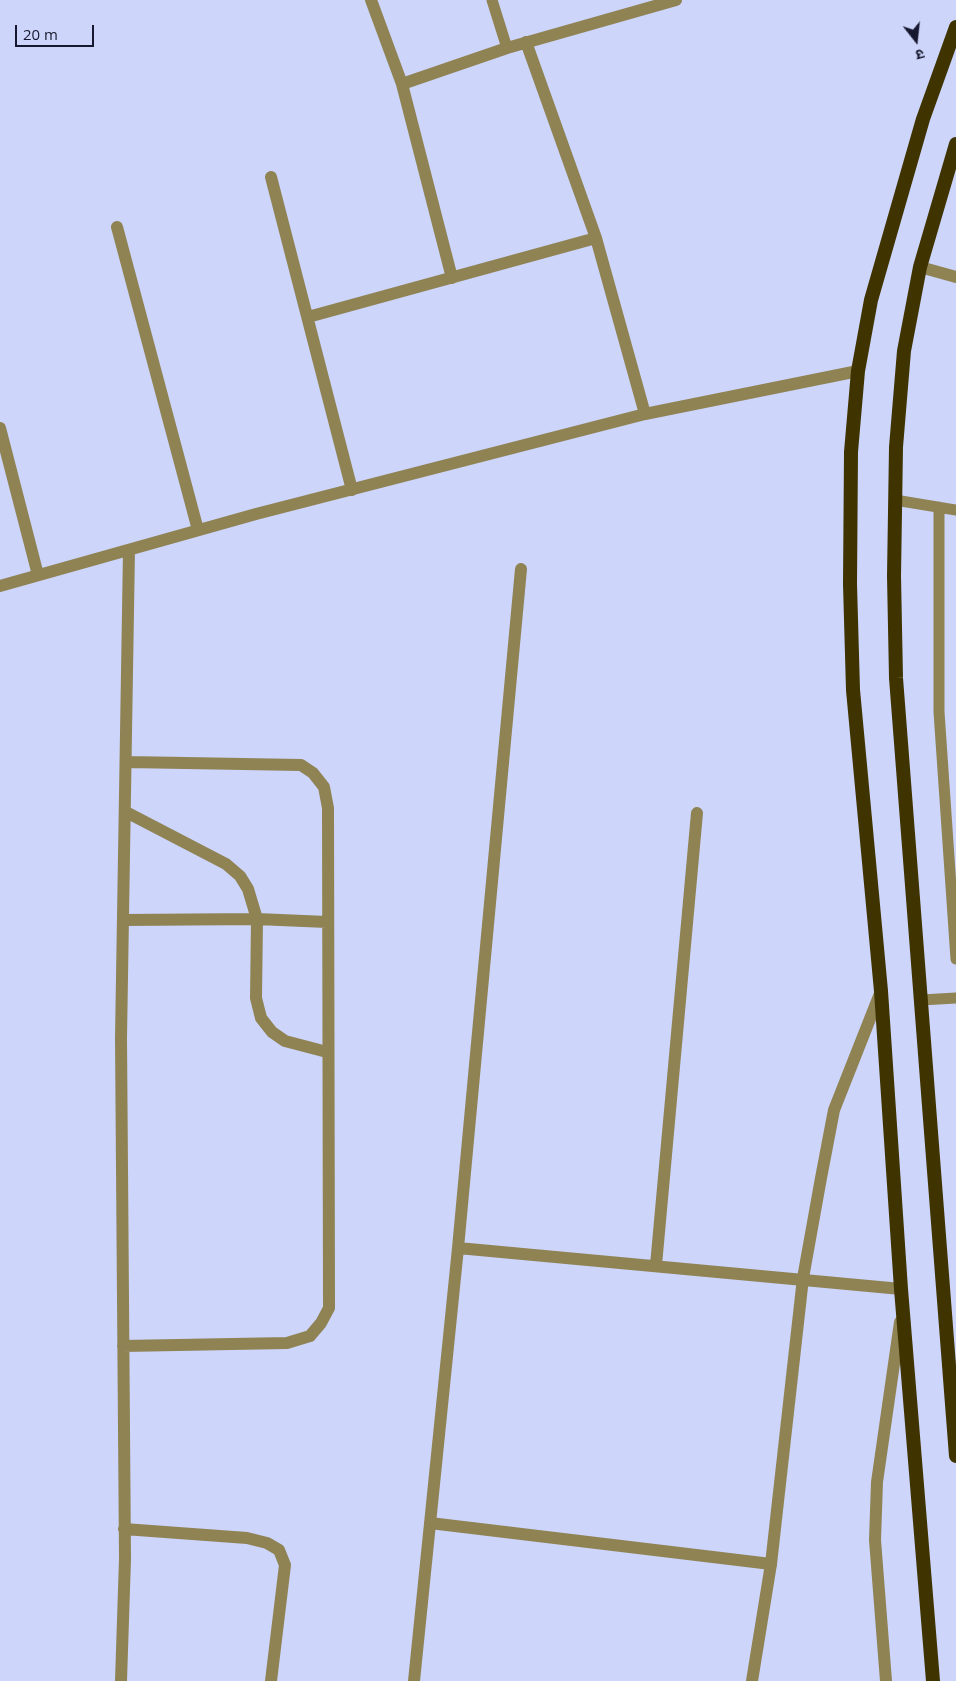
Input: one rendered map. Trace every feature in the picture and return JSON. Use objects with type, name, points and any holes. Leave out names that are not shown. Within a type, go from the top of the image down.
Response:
[{"type":"highway","points":[[933,1681],[902,1307],[882,991],[852,661],[850,584],[851,452],[858,371],[871,300],[923,119],[956,27]]},
{"type":"highway","points":[[956,144],[920,267],[902,368],[896,447],[895,500],[896,678],[956,1456]]},
{"type":"street","points":[[371,0],[402,84],[452,278]]},
{"type":"street","points":[[402,84],[526,42],[676,0]]},
{"type":"street","points":[[526,42],[596,238],[645,414]]},
{"type":"street","points":[[271,177],[352,490]]},
{"type":"street","points":[[117,227],[198,530]]},
{"type":"street","points":[[308,317],[596,238]]},
{"type":"street","points":[[920,267],[956,277]]},
{"type":"street","points":[[0,586],[198,530],[645,414],[858,371]]},
{"type":"street","points":[[0,428],[38,575]]},
{"type":"street","points":[[121,1681],[124,1529],[121,1038],[129,550]]},
{"type":"street","points":[[414,1681],[458,1248],[521,569]]},
{"type":"street","points":[[123,1346],[287,1343],[310,1336],[321,1323],[329,1308],[328,808],[324,787],[313,773],[301,765],[127,762]]},
{"type":"street","points":[[126,812],[226,864],[240,876],[248,889],[257,919],[256,998],[261,1018],[272,1032],[285,1041],[327,1052]]},
{"type":"street","points":[[656,1265],[697,812]]},
{"type":"street","points":[[124,920],[257,919],[327,922]]},
{"type":"street","points":[[752,1681],[771,1564],[803,1278],[834,1110],[882,991]]},
{"type":"street","points":[[458,1248],[803,1278],[901,1289]]},
{"type":"street","points":[[886,1681],[875,1540],[877,1482],[902,1307]]},
{"type":"street","points":[[430,1523],[771,1564]]},
{"type":"street","points":[[124,1529],[247,1538],[268,1543],[280,1550],[285,1565],[271,1681]]},
{"type":"lane","points":[[492,0],[508,48]]},
{"type":"lane","points":[[895,500],[956,510]]},
{"type":"lane","points":[[939,507],[939,712],[956,959]]},
{"type":"lane","points":[[921,1000],[956,998]]}]
